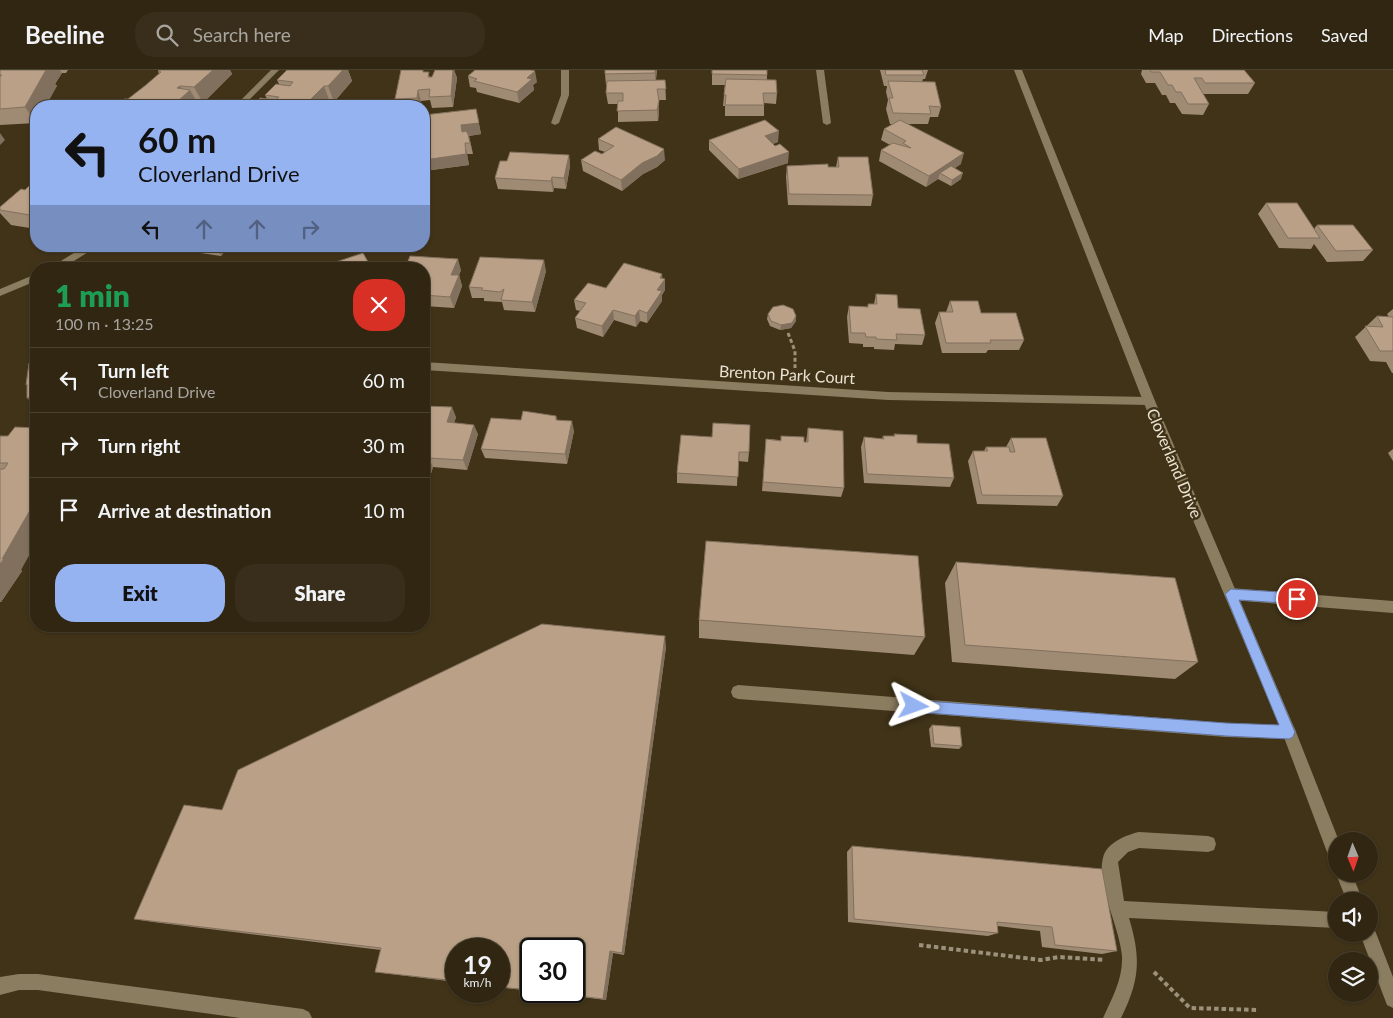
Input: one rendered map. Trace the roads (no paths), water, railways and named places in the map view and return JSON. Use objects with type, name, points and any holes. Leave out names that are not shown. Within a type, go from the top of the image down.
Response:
[{"type":"street","points":[[245,100],[275,70]]},
{"type":"street","points":[[555,123],[565,95],[565,70]]},
{"type":"street","points":[[820,70],[827,122]]},
{"type":"street","name":"Cloverland Drive","points":[[1018,70],[1149,401],[1289,732],[1328,833]]},
{"type":"street","points":[[65,262],[83,252]]},
{"type":"street","points":[[0,293],[30,279]]},
{"type":"street","name":"Brenton Park Court","points":[[430,366],[789,391],[925,398],[1149,401]]},
{"type":"street","points":[[1231,594],[1393,607]]},
{"type":"street","points":[[738,692],[1226,730],[1289,732]]},
{"type":"street","points":[[1112,1018],[1128,980],[1130,961],[1110,873],[1110,859],[1118,849],[1128,843],[1139,840],[1208,844]]},
{"type":"street","points":[[1118,909],[1328,920]]},
{"type":"street","points":[[1371,942],[1393,999]]},
{"type":"street","points":[[0,986],[19,982],[38,982],[303,1018]]}]
